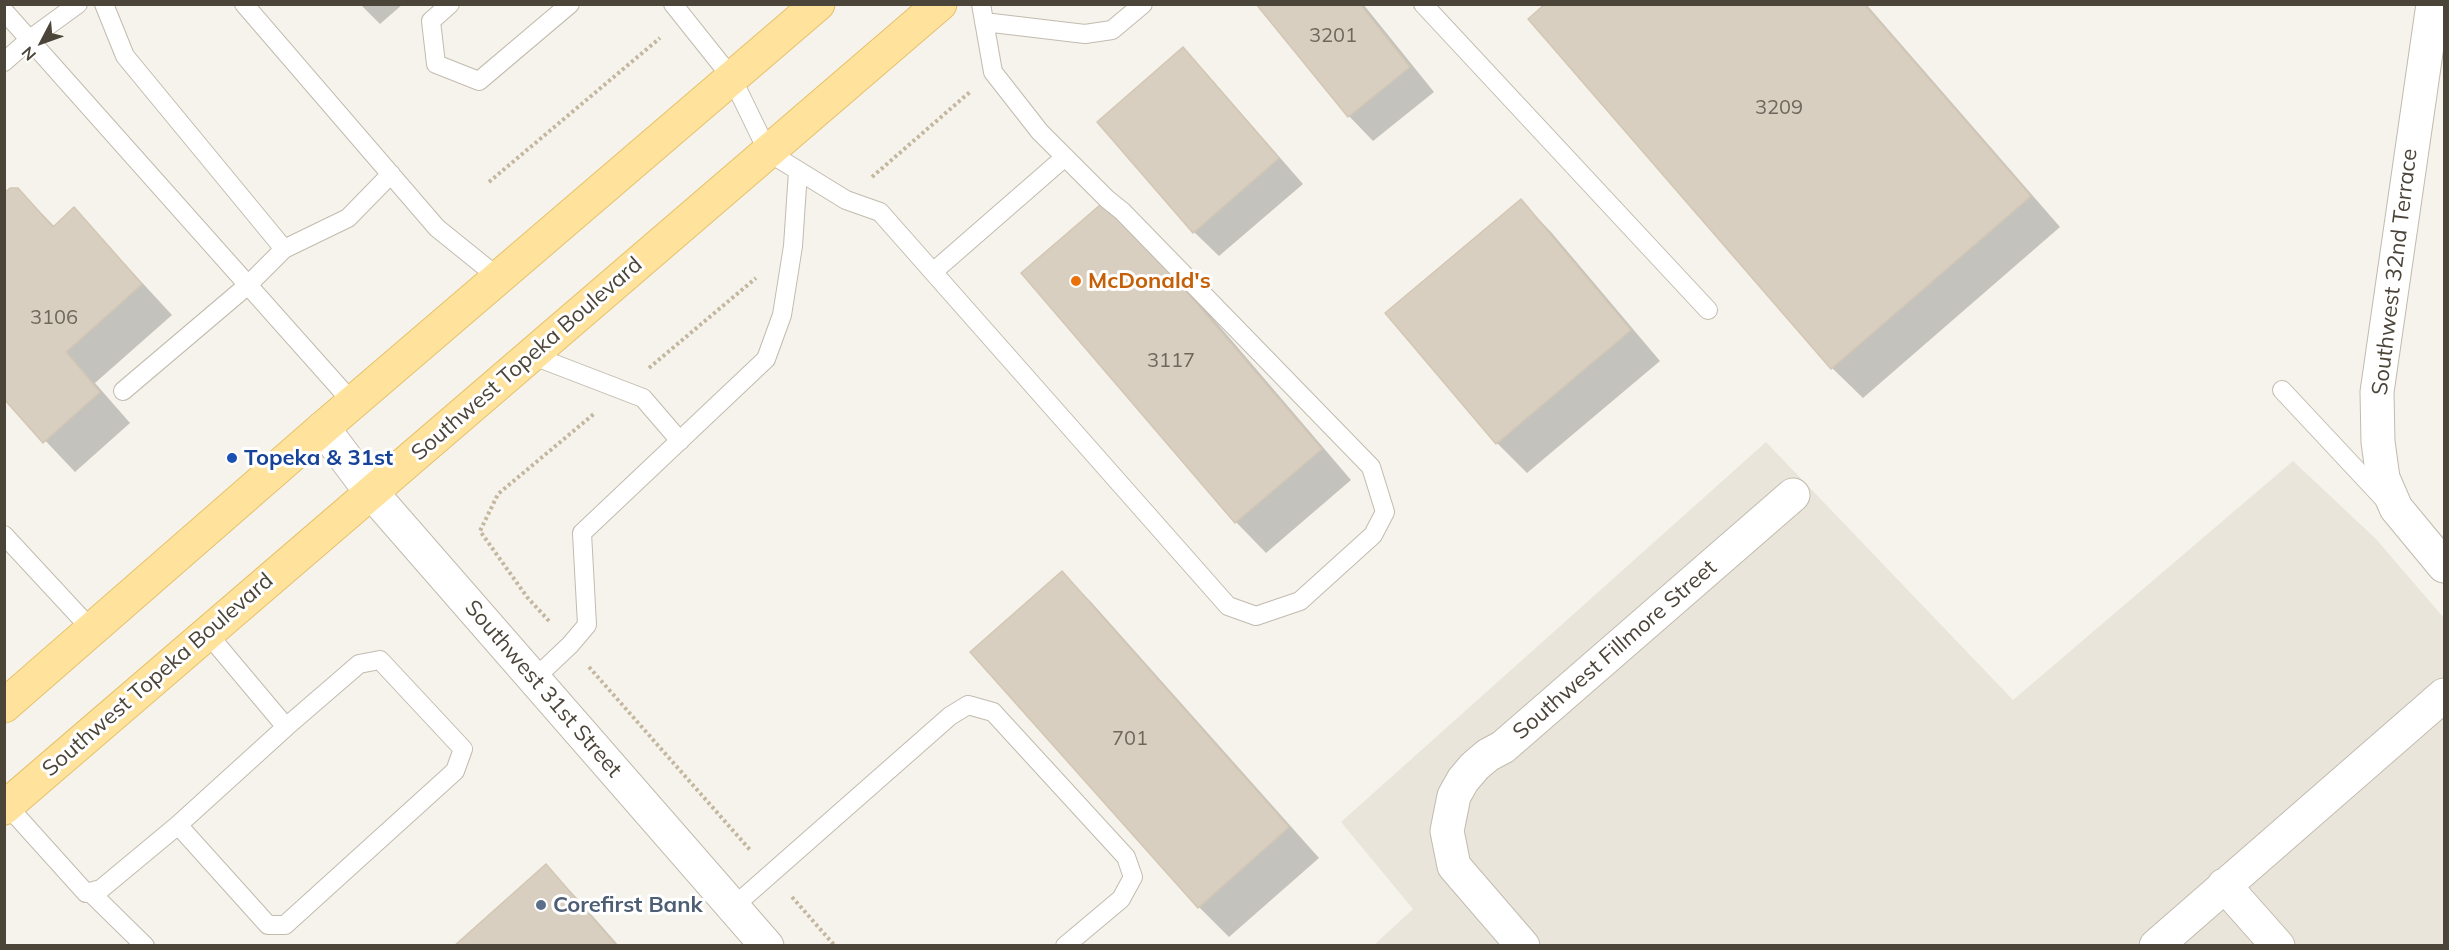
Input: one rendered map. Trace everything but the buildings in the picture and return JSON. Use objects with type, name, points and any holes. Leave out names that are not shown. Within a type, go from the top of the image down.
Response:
[{"type":"main road","points":[[4,706],[818,4]]},
{"type":"main road","name":"Southwest Topeka Boulevard","points":[[5,805],[940,4]]},
{"type":"street","name":"Southwest 32nd Terrace","points":[[2433,4],[2425,45],[2377,392],[2378,442],[2383,478],[2396,508],[2445,566]]},
{"type":"street","name":"Southwest 31st Street","points":[[323,429],[371,492],[767,945]]},
{"type":"street","name":"Southwest Fillmore Street","points":[[1523,945],[1454,866],[1447,831],[1454,796],[1463,780],[1474,766],[1503,747],[1793,495]]},
{"type":"street","points":[[2156,945],[2445,695]]},
{"type":"street","points":[[2224,885],[2278,945]]},
{"type":"lane","points":[[4,62],[30,39],[78,4]]},
{"type":"lane","points":[[104,4],[125,56],[284,249]]},
{"type":"lane","points":[[244,4],[437,228],[499,278]]},
{"type":"lane","points":[[450,4],[431,21],[436,64],[479,81],[570,4]]},
{"type":"lane","points":[[678,11],[732,78],[768,152],[846,200],[880,212],[1228,606],[1256,616],[1300,601],[1373,535],[1385,512],[1371,467],[1122,211],[1040,132],[993,72],[983,13],[1085,34],[1112,30],[1143,4]]},
{"type":"lane","points":[[1423,4],[1708,310]]},
{"type":"lane","points":[[4,11],[353,403]]},
{"type":"lane","points":[[933,272],[1065,157]]},
{"type":"lane","points":[[534,679],[570,645],[587,625],[582,533],[766,359],[782,315],[793,246],[798,171]]},
{"type":"lane","points":[[123,391],[248,285],[284,249],[348,218],[391,174]]},
{"type":"lane","points":[[531,355],[643,398],[680,441]]},
{"type":"lane","name":"Southwest 32nd Terrace","points":[[2282,390],[2414,532]]},
{"type":"lane","points":[[4,535],[92,630]]},
{"type":"lane","points":[[207,633],[286,727]]},
{"type":"lane","points":[[5,805],[86,893],[101,889],[178,825],[359,664],[380,660],[463,749],[455,771],[285,925],[268,926],[178,825]]},
{"type":"lane","points":[[733,907],[950,716],[968,705],[993,712],[1126,857],[1133,877],[1120,899],[1065,945]]},
{"type":"lane","points":[[90,892],[145,945]]},
{"type":"path","points":[[489,182],[678,11]]},
{"type":"path","points":[[846,200],[993,72]]},
{"type":"path","points":[[793,246],[498,494],[480,531],[527,597],[835,945]]},
{"type":"shaded area","points":[[1766,442],[2013,700],[2293,461],[2376,539],[2444,618],[2444,945],[1374,945],[1413,909],[1341,822]]},
{"type":"place","name":"McDonald's","points":[[1076,281]]},
{"type":"place","name":"Topeka & 31st","points":[[232,458]]},
{"type":"place","name":"Corefirst Bank","points":[[541,905]]}]
